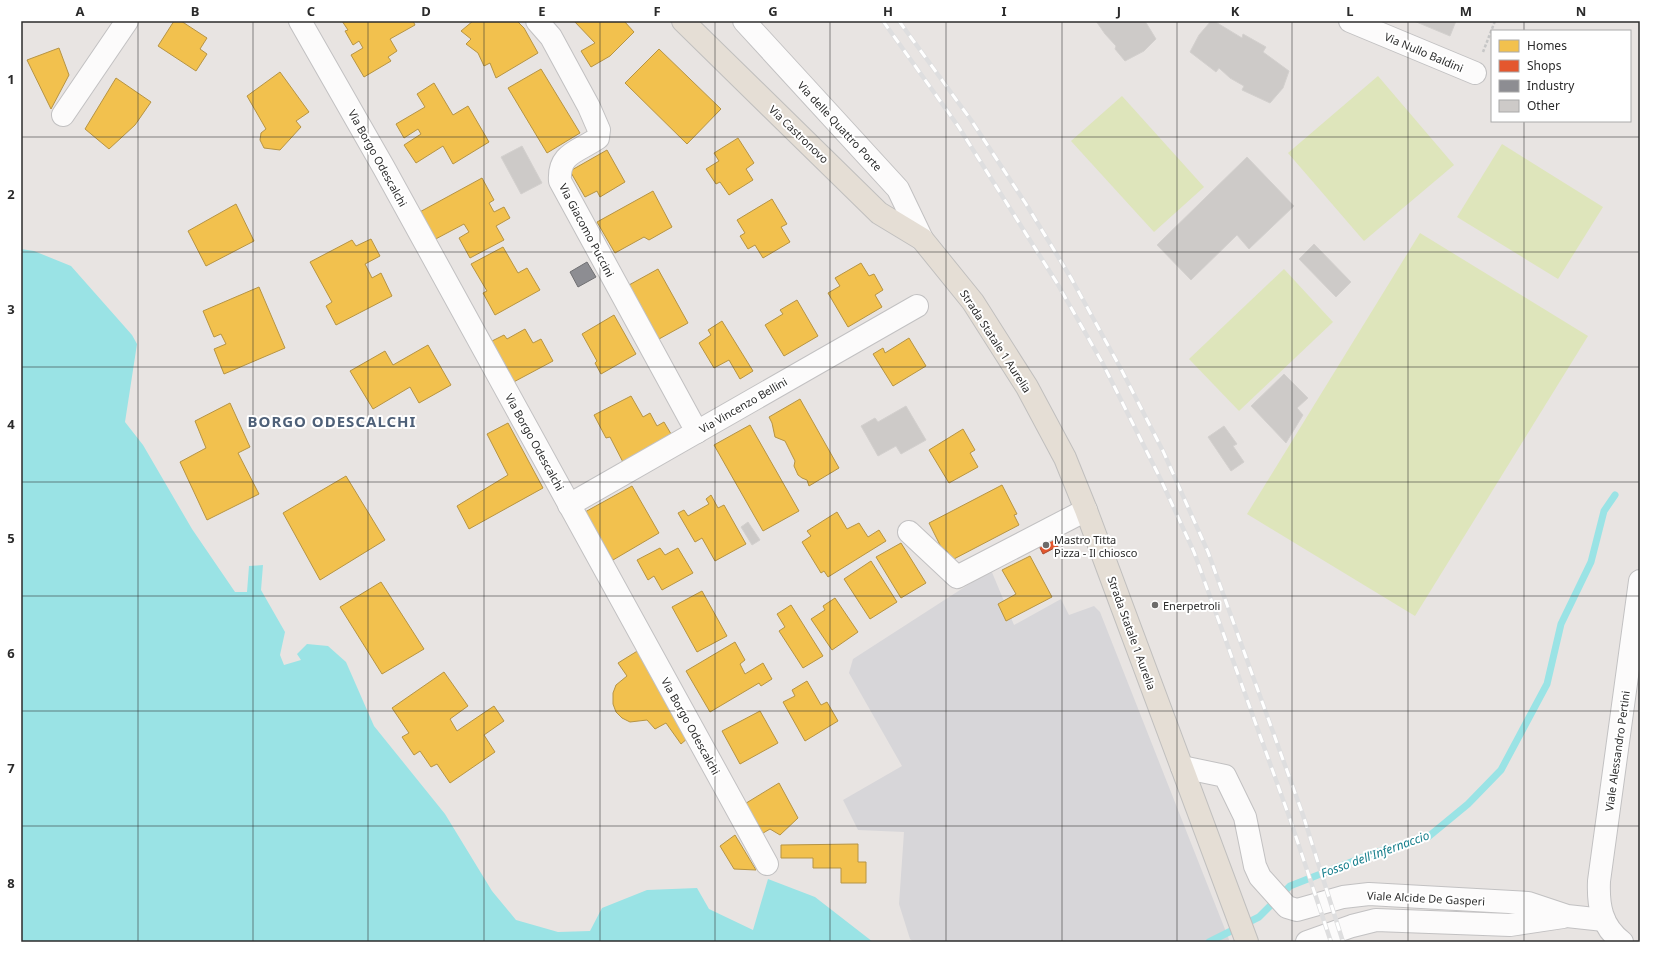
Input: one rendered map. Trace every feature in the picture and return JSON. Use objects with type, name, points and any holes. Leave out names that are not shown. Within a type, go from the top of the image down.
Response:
[{"type":"main road","name":"Via Castronovo","points":[[683,21],[880,213],[922,239]]},
{"type":"main road","name":"Strada Statale 1 Aurelia","points":[[922,239],[974,302],[1027,387],[1065,458],[1086,510],[1247,942]]},
{"type":"street","points":[[63,115],[127,21]]},
{"type":"street","name":"Via Borgo Odescalchi","points":[[300,21],[384,168],[767,864]]},
{"type":"street","name":"Via Giacomo Puccini","points":[[537,21],[551,37],[589,107],[599,130],[598,138],[571,154],[564,160],[559,169],[560,181],[697,432]]},
{"type":"street","name":"Via delle Quattro Porte","points":[[744,21],[898,189],[922,239]]},
{"type":"street","name":"Via Nullo Baldini","points":[[1350,21],[1475,73]]},
{"type":"street","name":"Via Vincenzo Bellini","points":[[569,505],[917,306]]},
{"type":"street","points":[[909,532],[957,577],[1086,510]]},
{"type":"street","name":"Viale Alessandro Pertini","points":[[1612,935],[1598,901],[1599,881],[1640,581]]},
{"type":"street","name":"Viale Alcide De Gasperi","points":[[1182,767],[1225,776],[1245,817],[1255,866],[1260,877],[1287,907],[1297,910],[1343,897],[1369,894],[1528,903],[1567,916],[1612,935]]},
{"type":"street","name":"Viale Alcide De Gasperi","points":[[1307,942],[1352,926],[1376,920],[1510,925],[1567,916]]},
{"type":"path","points":[[1475,73],[1491,31]]},
{"type":"shaded area","points":[[991,570],[1014,625],[1061,599],[1069,615],[1094,606],[1100,612],[1230,942],[914,942],[910,939],[899,904],[904,832],[858,830],[843,800],[902,766],[849,673],[853,659]]},
{"type":"green space","points":[[1378,76],[1454,165],[1364,241],[1288,153]]},
{"type":"green space","points":[[1122,96],[1204,187],[1154,232],[1071,141]]},
{"type":"green space","points":[[1502,144],[1603,207],[1558,279],[1457,217]]},
{"type":"green space","points":[[1420,233],[1588,336],[1415,616],[1247,514]]},
{"type":"green space","points":[[1284,269],[1333,322],[1239,411],[1189,359]]},
{"type":"water","points":[[21,249],[34,251],[71,266],[132,335],[137,344],[125,422],[143,445],[192,529],[235,592],[247,592],[249,566],[263,565],[261,590],[285,632],[280,655],[284,665],[301,660],[297,654],[307,644],[328,646],[346,662],[374,726],[445,814],[492,891],[516,920],[558,932],[590,931],[602,908],[647,890],[697,888],[709,909],[753,930],[768,879],[815,897],[873,942],[21,942]]},
{"type":"building: Homes","points":[[174,21],[181,21],[207,38],[200,49],[207,54],[196,71],[158,46]]},
{"type":"building: Homes","points":[[342,21],[413,21],[415,25],[390,39],[397,51],[388,57],[391,61],[364,77],[351,55],[363,48],[359,41],[353,45],[345,31],[348,30]]},
{"type":"building: Homes","points":[[473,21],[517,21],[524,28],[538,53],[496,78],[490,63],[484,66],[478,53],[466,44],[471,39],[461,31]]},
{"type":"building: Homes","points":[[574,21],[624,21],[634,32],[610,56],[591,67],[581,51],[595,43]]},
{"type":"building: Homes","points":[[59,48],[69,75],[51,109],[27,60]]},
{"type":"building: Homes","points":[[659,49],[721,109],[687,144],[625,83]]},
{"type":"building: Homes","points":[[541,69],[580,133],[547,153],[508,88]]},
{"type":"building: Homes","points":[[280,72],[309,112],[296,121],[301,127],[280,150],[264,148],[260,140],[261,133],[266,129],[247,96]]},
{"type":"building: Homes","points":[[116,78],[151,102],[135,125],[109,149],[85,129]]},
{"type":"building: Homes","points":[[434,83],[453,115],[468,106],[489,142],[453,164],[443,146],[416,163],[404,145],[421,134],[418,129],[404,138],[396,124],[425,107],[417,94]]},
{"type":"building: Homes","points":[[738,138],[754,163],[746,169],[753,180],[729,195],[720,182],[716,184],[706,169],[719,161],[714,153]]},
{"type":"building: Homes","points":[[607,150],[625,182],[600,197],[597,191],[585,197],[570,171]]},
{"type":"building: Homes","points":[[482,178],[494,200],[489,203],[494,212],[504,207],[510,218],[496,226],[504,240],[470,258],[459,238],[469,232],[464,224],[430,242],[416,214]]},
{"type":"building: Homes","points":[[653,191],[672,227],[649,240],[644,237],[615,253],[597,222]]},
{"type":"building: Homes","points":[[772,199],[787,224],[781,227],[790,242],[763,258],[755,245],[748,249],[740,236],[745,233],[737,220]]},
{"type":"building: Homes","points":[[236,204],[254,241],[206,266],[188,231]]},
{"type":"building: Homes","points":[[371,239],[380,256],[365,264],[372,278],[381,273],[392,296],[336,325],[326,306],[332,302],[310,262],[352,240],[356,246]]},
{"type":"building: Homes","points":[[503,247],[518,273],[527,268],[540,290],[495,315],[483,293],[487,291],[471,264]]},
{"type":"building: Homes","points":[[861,263],[869,276],[874,274],[883,290],[875,295],[882,307],[848,327],[828,293],[840,286],[835,278]]},
{"type":"building: Homes","points":[[658,269],[688,323],[659,339],[629,285]]},
{"type":"building: Homes","points":[[259,287],[285,348],[224,374],[214,349],[226,344],[221,334],[214,337],[203,311]]},
{"type":"building: Homes","points":[[797,300],[818,336],[784,356],[765,325],[783,314],[780,310]]},
{"type":"building: Homes","points":[[614,315],[636,354],[601,374],[595,363],[597,361],[582,334]]},
{"type":"building: Homes","points":[[722,321],[753,371],[740,379],[729,360],[714,368],[699,343],[711,335],[708,330]]},
{"type":"building: Homes","points":[[525,329],[533,343],[541,339],[553,361],[508,385],[486,344],[504,335],[507,339]]},
{"type":"building: Homes","points":[[909,338],[926,366],[893,386],[873,354],[883,348],[885,353]]},
{"type":"building: Homes","points":[[428,345],[451,385],[419,403],[410,387],[373,409],[350,371],[385,351],[393,365]]},
{"type":"building: Homes","points":[[631,396],[643,417],[650,413],[657,426],[664,422],[674,439],[625,466],[610,437],[606,438],[594,415]]},
{"type":"building: Homes","points":[[800,399],[839,468],[809,486],[807,480],[798,475],[794,466],[795,461],[785,441],[775,437],[769,417]]},
{"type":"building: Homes","points":[[230,403],[250,447],[238,453],[259,494],[207,520],[180,462],[206,448],[195,421]]},
{"type":"building: Homes","points":[[508,423],[543,488],[469,529],[457,506],[508,475],[487,434]]},
{"type":"building: Homes","points":[[750,425],[799,511],[763,531],[714,445]]},
{"type":"building: Homes","points":[[963,429],[975,450],[970,453],[978,467],[949,483],[929,450]]},
{"type":"building: Homes","points":[[346,476],[385,540],[320,580],[283,513]]},
{"type":"building: Homes","points":[[1002,485],[1017,514],[1014,515],[1019,525],[952,560],[947,551],[943,551],[929,523]]},
{"type":"building: Homes","points":[[632,486],[659,533],[613,560],[585,512]]},
{"type":"building: Homes","points":[[711,495],[718,508],[724,505],[746,544],[715,561],[702,538],[695,542],[678,513],[684,510],[688,516],[709,504],[706,499]]},
{"type":"building: Homes","points":[[837,512],[847,529],[859,523],[868,537],[879,530],[886,541],[828,577],[824,571],[821,573],[802,542],[811,536],[807,531]]},
{"type":"building: Homes","points":[[901,543],[926,583],[901,598],[876,557]]},
{"type":"building: Homes","points":[[660,548],[665,555],[678,548],[693,573],[662,590],[654,576],[648,580],[637,560]]},
{"type":"building: Homes","points":[[1030,556],[1052,597],[1006,621],[998,604],[1016,594],[1002,570]]},
{"type":"building: Homes","points":[[871,561],[897,602],[870,619],[844,579]]},
{"type":"building: Homes","points":[[381,582],[424,649],[382,674],[340,607]]},
{"type":"building: Homes","points":[[702,591],[727,636],[697,652],[672,607]]},
{"type":"building: Homes","points":[[835,598],[858,632],[832,650],[811,619],[825,610],[823,606]]},
{"type":"building: Homes","points":[[791,605],[823,656],[803,668],[779,631],[785,627],[777,614]]},
{"type":"building: Homes","points":[[735,642],[745,660],[740,664],[745,674],[763,663],[772,679],[761,686],[759,683],[710,712],[686,671]]},
{"type":"building: Homes","points":[[639,650],[688,738],[681,744],[666,723],[655,729],[647,720],[630,722],[622,718],[616,712],[613,704],[613,693],[616,685],[627,676],[618,663]]},
{"type":"building: Homes","points":[[444,672],[468,706],[450,719],[457,731],[494,706],[504,721],[484,735],[495,752],[450,783],[437,764],[431,767],[420,751],[414,755],[402,737],[409,733],[392,708]]},
{"type":"building: Homes","points":[[807,681],[821,705],[827,702],[838,721],[805,741],[783,702],[795,696],[792,690]]},
{"type":"building: Homes","points":[[760,711],[778,743],[740,764],[722,731]]},
{"type":"building: Homes","points":[[779,783],[798,818],[780,835],[770,829],[758,836],[743,805]]},
{"type":"building: Homes","points":[[735,835],[756,870],[734,869],[720,846]]},
{"type":"building: Homes","points":[[858,844],[858,862],[866,862],[866,883],[841,883],[841,868],[813,868],[813,858],[781,858],[781,845]]},
{"type":"building: Shops","points":[[1054,533],[1060,545],[1043,554],[1037,542]]},
{"type":"building: Industry","points":[[587,262],[596,277],[578,287],[570,272]]},
{"type":"building: Other","points":[[1096,21],[1145,21],[1156,39],[1144,51],[1125,61],[1115,49],[1116,46]]},
{"type":"building: Other","points":[[1211,21],[1214,21],[1242,38],[1243,34],[1266,47],[1263,52],[1289,71],[1283,88],[1270,103],[1242,90],[1244,86],[1230,78],[1219,68],[1216,72],[1190,52],[1199,35]]},
{"type":"building: Other","points":[[1414,21],[1456,21],[1450,36]]},
{"type":"building: Other","points":[[522,146],[542,183],[521,194],[501,157]]},
{"type":"building: Other","points":[[1247,157],[1294,206],[1249,249],[1237,235],[1191,280],[1157,245]]},
{"type":"building: Other","points":[[1314,244],[1351,282],[1336,297],[1299,259]]},
{"type":"building: Other","points":[[1284,374],[1308,398],[1297,408],[1303,415],[1286,443],[1251,406]]},
{"type":"building: Other","points":[[906,406],[926,440],[901,454],[896,446],[878,456],[861,426],[875,418],[878,422]]},
{"type":"building: Other","points":[[1224,426],[1237,444],[1233,446],[1244,462],[1231,471],[1208,437]]},
{"type":"building: Other","points":[[748,522],[760,540],[752,545],[741,527]]},
{"type":"waterway","name":"Fosso dell'Infernaccio","points":[[1209,942],[1259,917],[1290,886],[1374,853],[1428,837],[1468,804],[1501,770],[1547,684],[1561,624],[1591,562],[1604,511],[1615,495]]},
{"type":"railway","points":[[883,21],[958,126],[1057,283],[1103,364],[1161,480],[1194,552],[1290,819],[1331,942]]},
{"type":"railway","points":[[899,21],[971,120],[1026,204],[1071,278],[1121,369],[1163,451],[1208,552],[1303,815],[1343,942]]},
{"type":"place","name":"Mastro Titta Pizza - Il chiosco","points":[[1046,545]]},
{"type":"place","name":"Enerpetroli","points":[[1155,605]]},
{"type":"district","name":"BORGO ODESCALCHI","points":[[332,421]]}]
